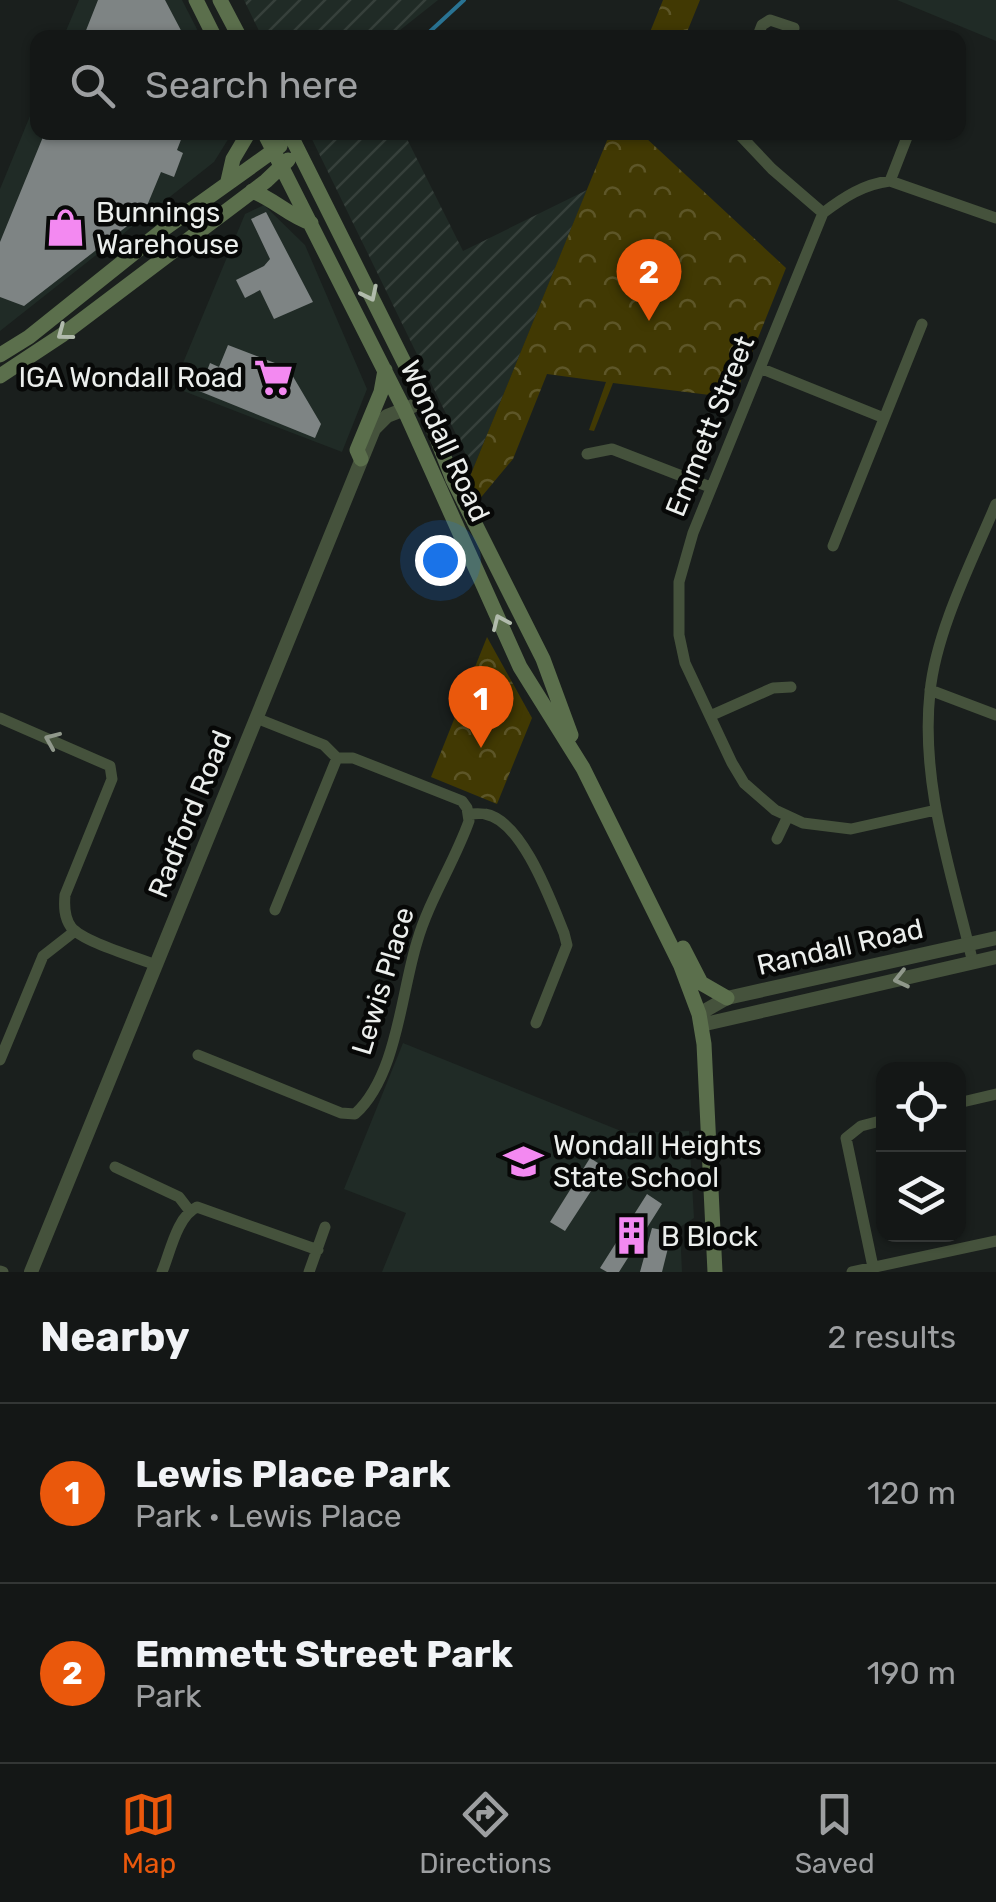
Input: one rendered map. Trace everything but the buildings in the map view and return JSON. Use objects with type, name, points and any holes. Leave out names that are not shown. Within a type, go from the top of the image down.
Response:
[{"type":"main road","points":[[196,0],[211,30]]},
{"type":"main road","points":[[220,0],[236,30]]},
{"type":"main road","points":[[228,181],[232,159],[244,140]]},
{"type":"main road","name":"Wondall Road","points":[[268,140],[404,409],[522,671],[583,768],[657,918],[700,1020],[714,1272]]},
{"type":"main road","points":[[0,355],[46,324],[228,181],[293,140]]},
{"type":"main road","points":[[0,376],[47,346],[282,166],[293,140]]},
{"type":"main road","name":"Wondall Road","points":[[293,140],[423,402],[453,480],[544,659],[583,768]]},
{"type":"main road","points":[[252,190],[292,217],[311,223]]},
{"type":"main road","points":[[361,459],[357,450],[385,370]]},
{"type":"main road","points":[[522,671],[534,670],[544,659]]},
{"type":"main road","points":[[657,918],[669,919],[700,983],[727,998]]},
{"type":"street","points":[[760,30],[770,20],[794,28]]},
{"type":"street","points":[[744,140],[822,213],[845,196],[874,183],[890,181],[996,218]]},
{"type":"street","points":[[890,181],[907,140]]},
{"type":"street","name":"Emmett Street","points":[[822,213],[710,487],[679,582],[677,608],[685,663],[744,783],[788,816],[803,823],[850,829],[936,810]]},
{"type":"street","points":[[833,546],[922,324]]},
{"type":"street","points":[[760,368],[884,418]]},
{"type":"street","name":"Radford Road","points":[[31,1272],[361,459],[381,419],[423,402]]},
{"type":"street","points":[[587,454],[612,449],[710,487]]},
{"type":"street","points":[[973,963],[936,810],[927,752],[930,690],[948,625],[996,504]]},
{"type":"street","points":[[710,716],[773,688],[790,686]]},
{"type":"street","points":[[930,690],[996,715]]},
{"type":"street","points":[[0,718],[110,766],[112,779],[65,895],[65,915],[75,931],[156,965]]},
{"type":"street","points":[[256,718],[324,745],[337,758],[353,758],[462,801],[469,814],[485,814],[513,832],[526,850],[566,945],[536,1023]]},
{"type":"street","points":[[275,910],[337,758]]},
{"type":"street","name":"Lewis Place","points":[[198,1055],[340,1113],[356,1114],[377,1083],[400,1021],[416,945],[469,814]]},
{"type":"street","points":[[778,838],[788,816]]},
{"type":"street","points":[[0,1060],[43,956],[75,931]]},
{"type":"street","name":"Randall Road","points":[[700,1020],[727,998],[996,938]]},
{"type":"street","name":"Randall Road","points":[[700,1020],[996,957]]},
{"type":"street","points":[[966,1101],[996,1094]]},
{"type":"street","points":[[874,1267],[846,1138],[861,1126],[876,1122]]},
{"type":"street","points":[[115,1166],[179,1197],[189,1210]]},
{"type":"street","points":[[189,1210],[204,1208],[318,1250]]},
{"type":"street","points":[[162,1272],[189,1210]]},
{"type":"street","points":[[309,1272],[325,1227]]},
{"type":"street","points":[[852,1272],[996,1242]]},
{"type":"shaded area","points":[[79,0],[182,0],[197,30],[66,30]]},
{"type":"shaded area","points":[[244,0],[438,0],[400,30],[259,30]]},
{"type":"shaded area","points":[[897,0],[996,0],[996,41]]},
{"type":"shaded area","name":"Bunnings Warehouse","points":[[30,116],[30,140],[228,140],[214,162],[0,331],[0,189]]},
{"type":"shaded area","points":[[312,140],[408,140],[463,251],[587,190],[473,469]]},
{"type":"shaded area","points":[[264,205],[305,245],[367,389],[342,452],[173,387],[245,214]]},
{"type":"shaded area","name":"Wondall Heights State School","points":[[403,1043],[626,1133],[689,1131],[694,1218],[680,1227],[682,1272],[382,1272],[406,1213],[344,1189]]},
{"type":"green space","points":[[663,0],[700,0],[688,30],[651,30]]},
{"type":"green space","points":[[607,140],[648,140],[786,268],[734,398],[613,383],[594,431],[589,430],[606,382],[547,374],[513,459],[478,501],[468,481]]},
{"type":"green space","points":[[487,637],[532,718],[497,804],[431,777]]},
{"type":"waterway","points":[[432,30],[464,0]]},
{"type":"place","name":"Bunnings Warehouse","points":[[66,228]]},
{"type":"place","name":"Emmett Street Park","points":[[649,321]]},
{"type":"place","name":"IGA Wondall Road","points":[[273,377]]},
{"type":"place","name":"Lewis Place Park","points":[[481,748]]},
{"type":"place","name":"Wondall Heights State School","points":[[523,1161]]},
{"type":"place","name":"B Block","points":[[631,1236]]}]
